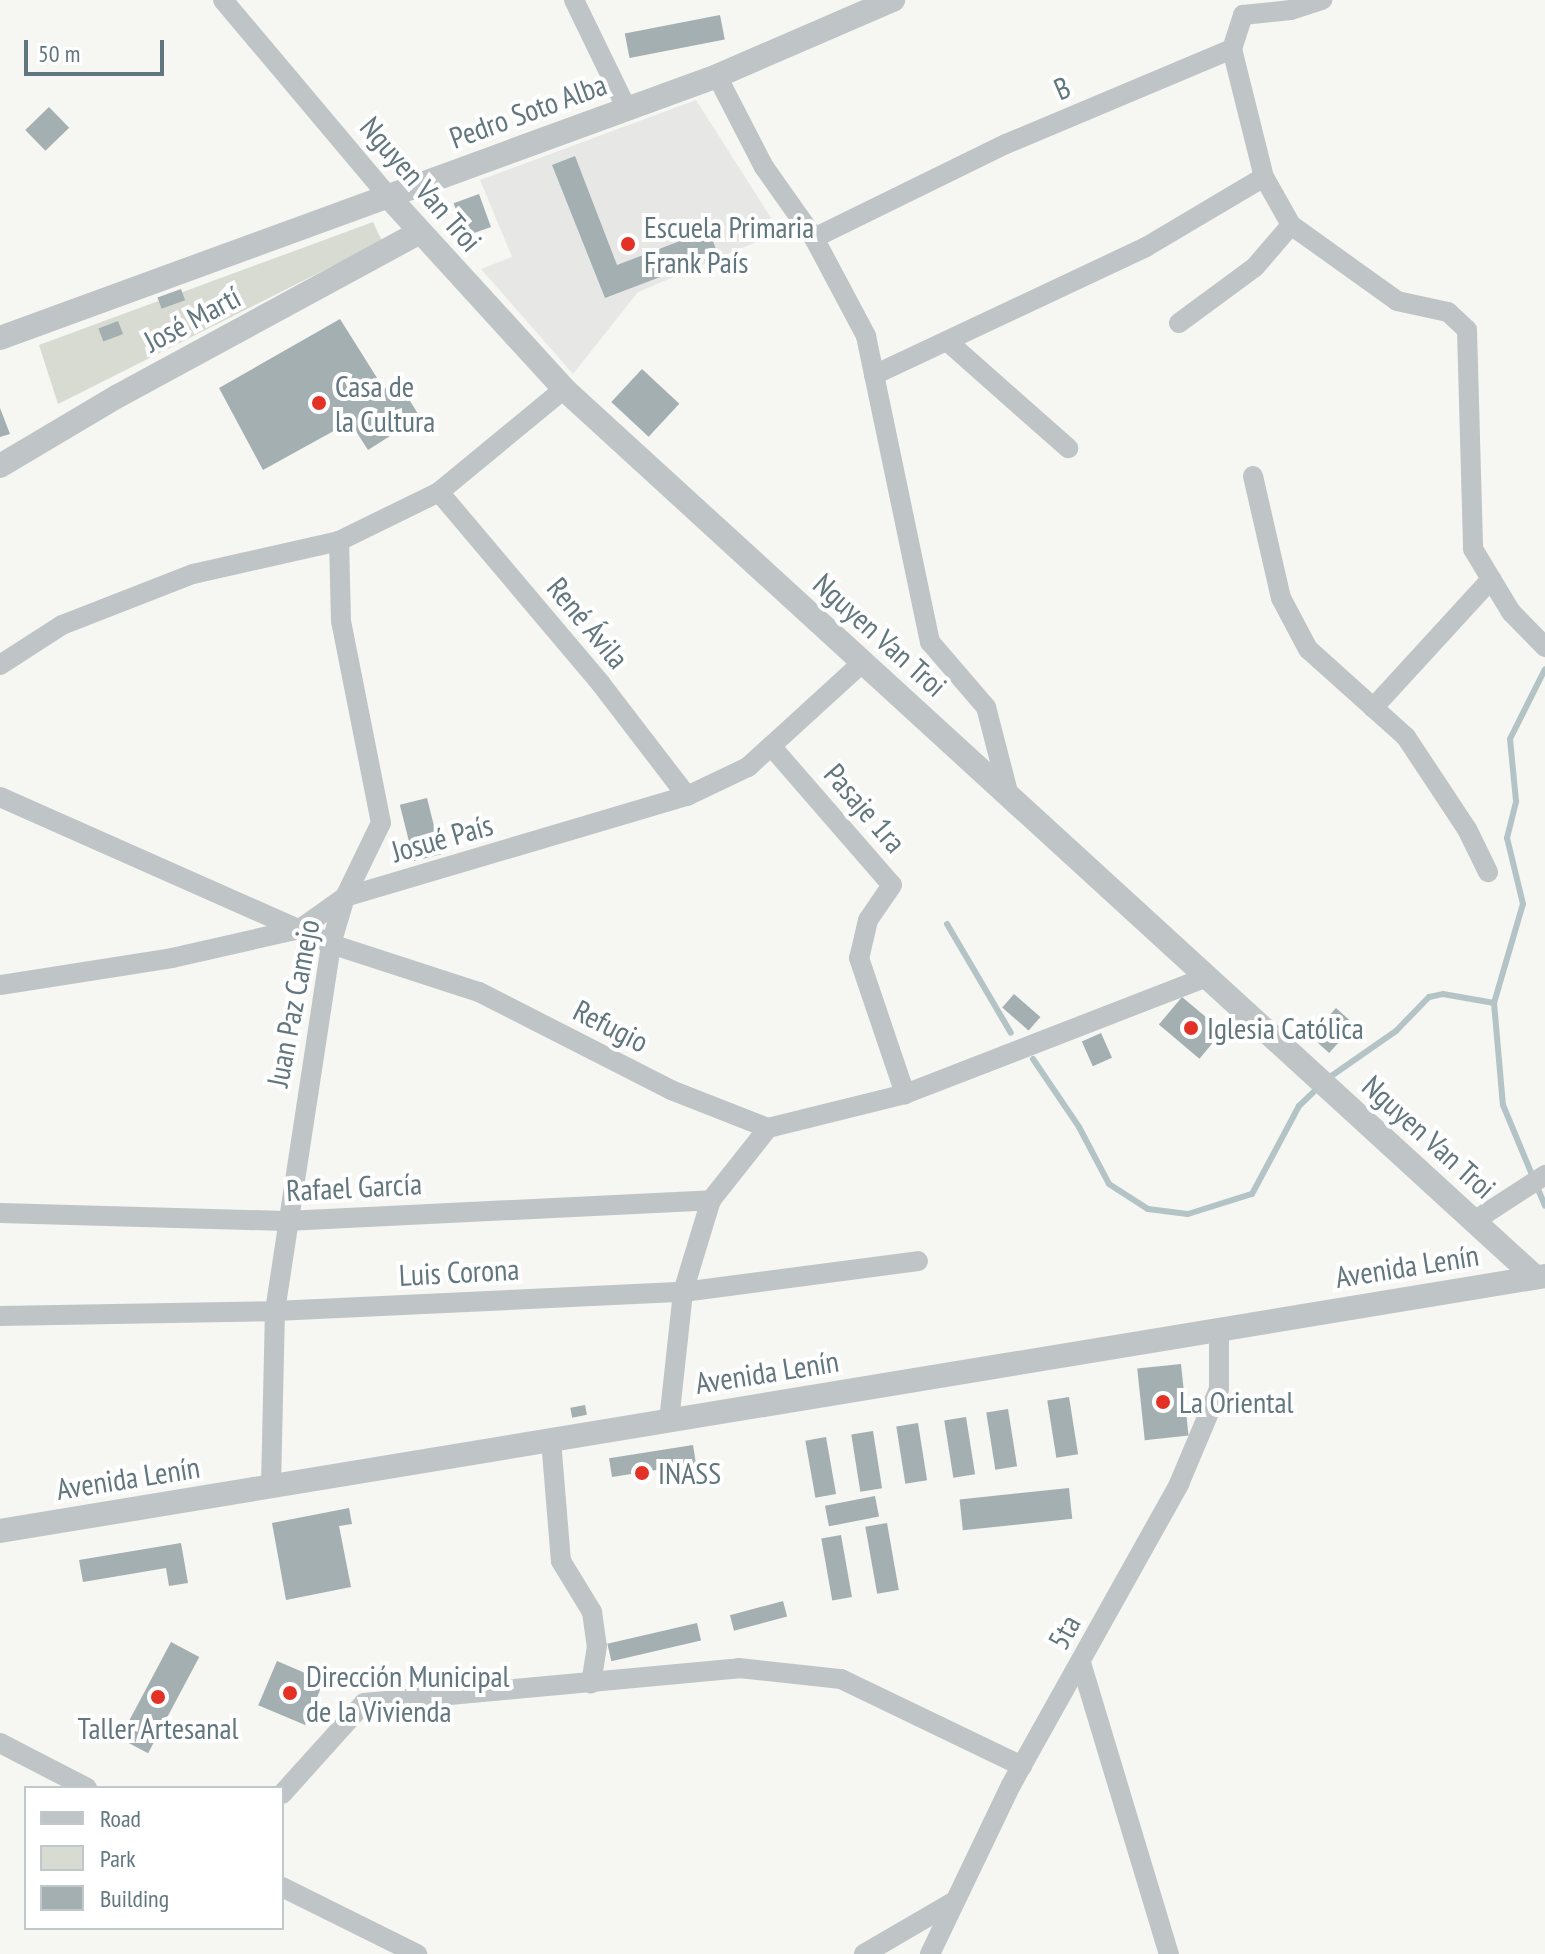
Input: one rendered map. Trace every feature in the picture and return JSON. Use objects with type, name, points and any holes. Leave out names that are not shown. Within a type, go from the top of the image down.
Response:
[{"type":"street","name":"Nguyen Van Troi","points":[[223,0],[418,233],[564,389],[1474,1221],[1540,1276]]},
{"type":"street","points":[[574,0],[627,109]]},
{"type":"street","name":"Pedro Soto Alba","points":[[0,338],[717,76],[893,0]]},
{"type":"street","points":[[1322,0],[1291,10],[1237,8],[1232,49],[1264,177],[1291,225],[1397,301],[1448,312],[1467,330],[1473,549],[1491,579],[1541,644]]},
{"type":"street","name":"B","points":[[814,238],[1006,144],[1232,49]]},
{"type":"street","points":[[717,76],[764,167],[814,238],[866,336],[930,642],[986,707],[1009,796]]},
{"type":"street","points":[[874,375],[1146,247],[1264,177]]},
{"type":"street","points":[[1179,323],[1255,267],[1291,225]]},
{"type":"street","name":"José Martí","points":[[0,466],[118,396],[418,233]]},
{"type":"street","points":[[947,341],[1068,448]]},
{"type":"street","points":[[0,665],[62,625],[193,574],[339,541],[439,492],[564,389]]},
{"type":"street","points":[[1253,476],[1281,598],[1308,649],[1406,737],[1467,829],[1488,872]]},
{"type":"street","name":"René Ávila","points":[[439,492],[601,684],[687,796]]},
{"type":"street","name":"Juan Paz Camejo","points":[[271,1486],[275,1311],[286,1221],[331,944],[345,897],[381,823],[341,621],[339,541]]},
{"type":"street","points":[[1373,708],[1491,579]]},
{"type":"street","name":"Josué País","points":[[0,985],[172,958],[300,929],[345,897],[687,796],[748,767],[863,662]]},
{"type":"street","name":"Pasaje 1ra","points":[[771,746],[892,885],[868,920],[859,958],[905,1094]]},
{"type":"street","name":"Refugio","points":[[0,797],[331,944],[479,992],[671,1090],[768,1128]]},
{"type":"street","points":[[669,1421],[683,1292],[711,1200],[768,1128],[905,1094],[1207,977]]},
{"type":"street","points":[[1474,1221],[1545,1175]]},
{"type":"street","name":"Rafael García","points":[[0,1213],[286,1221],[711,1200]]},
{"type":"street","name":"Luis Corona","points":[[0,1316],[275,1311],[683,1292],[918,1261]]},
{"type":"street","name":"Avenida Lenín","points":[[0,1531],[1540,1276]]},
{"type":"street","name":"5ta","points":[[930,1954],[1022,1766],[1179,1484],[1219,1389],[1219,1329]]},
{"type":"street","points":[[551,1440],[561,1561],[592,1612],[597,1646],[591,1684]]},
{"type":"street","points":[[1081,1663],[1169,1954]]},
{"type":"street","points":[[284,1792],[364,1703],[739,1668],[841,1679],[1022,1766]]},
{"type":"street","points":[[0,1743],[83,1786]]},
{"type":"street","points":[[284,1888],[417,1954]]},
{"type":"street","points":[[864,1954],[953,1902]]},
{"type":"shaded area","name":"Escuela Primaria Frank País","points":[[696,100],[780,232],[638,292],[573,374],[481,269],[512,257],[480,180]]},
{"type":"green space","points":[[373,222],[382,241],[58,404],[39,345]]},
{"type":"building","points":[[720,15],[725,40],[630,58],[625,34]]},
{"type":"building","points":[[49,107],[69,128],[45,151],[25,130]]},
{"type":"building","points":[[575,156],[617,265],[709,230],[718,255],[605,298],[552,165]]},
{"type":"building","points":[[479,194],[491,227],[466,236],[454,203]]},
{"type":"building","points":[[181,289],[185,300],[162,309],[158,298]]},
{"type":"building","name":"Casa de la Cultura","points":[[340,319],[384,389],[397,380],[420,417],[368,450],[350,422],[263,470],[219,388]]},
{"type":"building","points":[[118,321],[123,334],[103,342],[98,329]]},
{"type":"building","points":[[642,369],[679,404],[649,437],[611,402]]},
{"type":"building","points":[[0,408],[10,434],[0,437]]},
{"type":"building","points":[[427,798],[441,854],[414,861],[400,805]]},
{"type":"building","points":[[1014,994],[1040,1017],[1029,1031],[1002,1008]]},
{"type":"building","name":"Iglesia Católica","points":[[1182,997],[1223,1031],[1199,1059],[1159,1025]]},
{"type":"building","points":[[1336,1008],[1355,1025],[1329,1053],[1311,1036]]},
{"type":"building","points":[[1101,1033],[1112,1058],[1093,1066],[1082,1042]]},
{"type":"building","name":"La Oriental","points":[[1181,1364],[1189,1436],[1145,1440],[1137,1369]]},
{"type":"building","points":[[1069,1397],[1078,1454],[1056,1458],[1047,1400]]},
{"type":"building","points":[[585,1405],[587,1415],[572,1418],[570,1408]]},
{"type":"building","points":[[1008,1409],[1017,1466],[995,1470],[986,1412]]},
{"type":"building","points":[[966,1417],[975,1474],[953,1478],[944,1420]]},
{"type":"building","points":[[918,1423],[927,1480],[905,1484],[896,1426]]},
{"type":"building","points":[[873,1431],[882,1488],[860,1492],[851,1434]]},
{"type":"building","points":[[826,1437],[836,1494],[815,1498],[805,1441]]},
{"type":"building","points":[[693,1445],[696,1464],[612,1477],[609,1458]]},
{"type":"building","points":[[1069,1488],[1072,1519],[963,1530],[960,1499]]},
{"type":"building","points":[[875,1496],[879,1517],[829,1526],[825,1506]]},
{"type":"building","points":[[349,1508],[352,1524],[339,1526],[351,1587],[286,1600],[272,1523]]},
{"type":"building","points":[[887,1523],[899,1590],[877,1594],[865,1527]]},
{"type":"building","points":[[841,1535],[852,1597],[832,1601],[821,1538]]},
{"type":"building","points":[[181,1543],[188,1583],[169,1586],[166,1568],[83,1582],[79,1560]]},
{"type":"building","points":[[783,1601],[787,1616],[734,1631],[730,1615]]},
{"type":"building","points":[[697,1623],[701,1641],[611,1661],[607,1644]]},
{"type":"building","name":"Taller Artesanal","points":[[171,1642],[199,1657],[148,1753],[120,1738]]},
{"type":"building","name":"Dirección Municipal de la Vivienda","points":[[277,1661],[324,1681],[305,1725],[258,1705]]},
{"type":"waterway","points":[[1327,1079],[1396,1031],[1429,997],[1443,994],[1494,1003],[1523,904],[1507,838],[1516,801],[1510,739],[1545,669]]},
{"type":"waterway","points":[[947,924],[1011,1033]]},
{"type":"waterway","points":[[1494,1003],[1503,1105],[1545,1206]]},
{"type":"waterway","points":[[1033,1059],[1079,1127],[1109,1184],[1148,1209],[1188,1214],[1252,1194],[1299,1106],[1319,1087]]},
{"type":"place","name":"Escuela Primaria Frank País","points":[[628,244]]},
{"type":"place","name":"Casa de la Cultura","points":[[319,403]]},
{"type":"place","name":"Iglesia Católica","points":[[1191,1028]]},
{"type":"place","name":"La Oriental","points":[[1163,1402]]},
{"type":"place","name":"INASS","points":[[642,1473]]},
{"type":"place","name":"Dirección Municipal de la Vivienda","points":[[290,1693]]},
{"type":"place","name":"Taller Artesanal","points":[[158,1697]]}]
